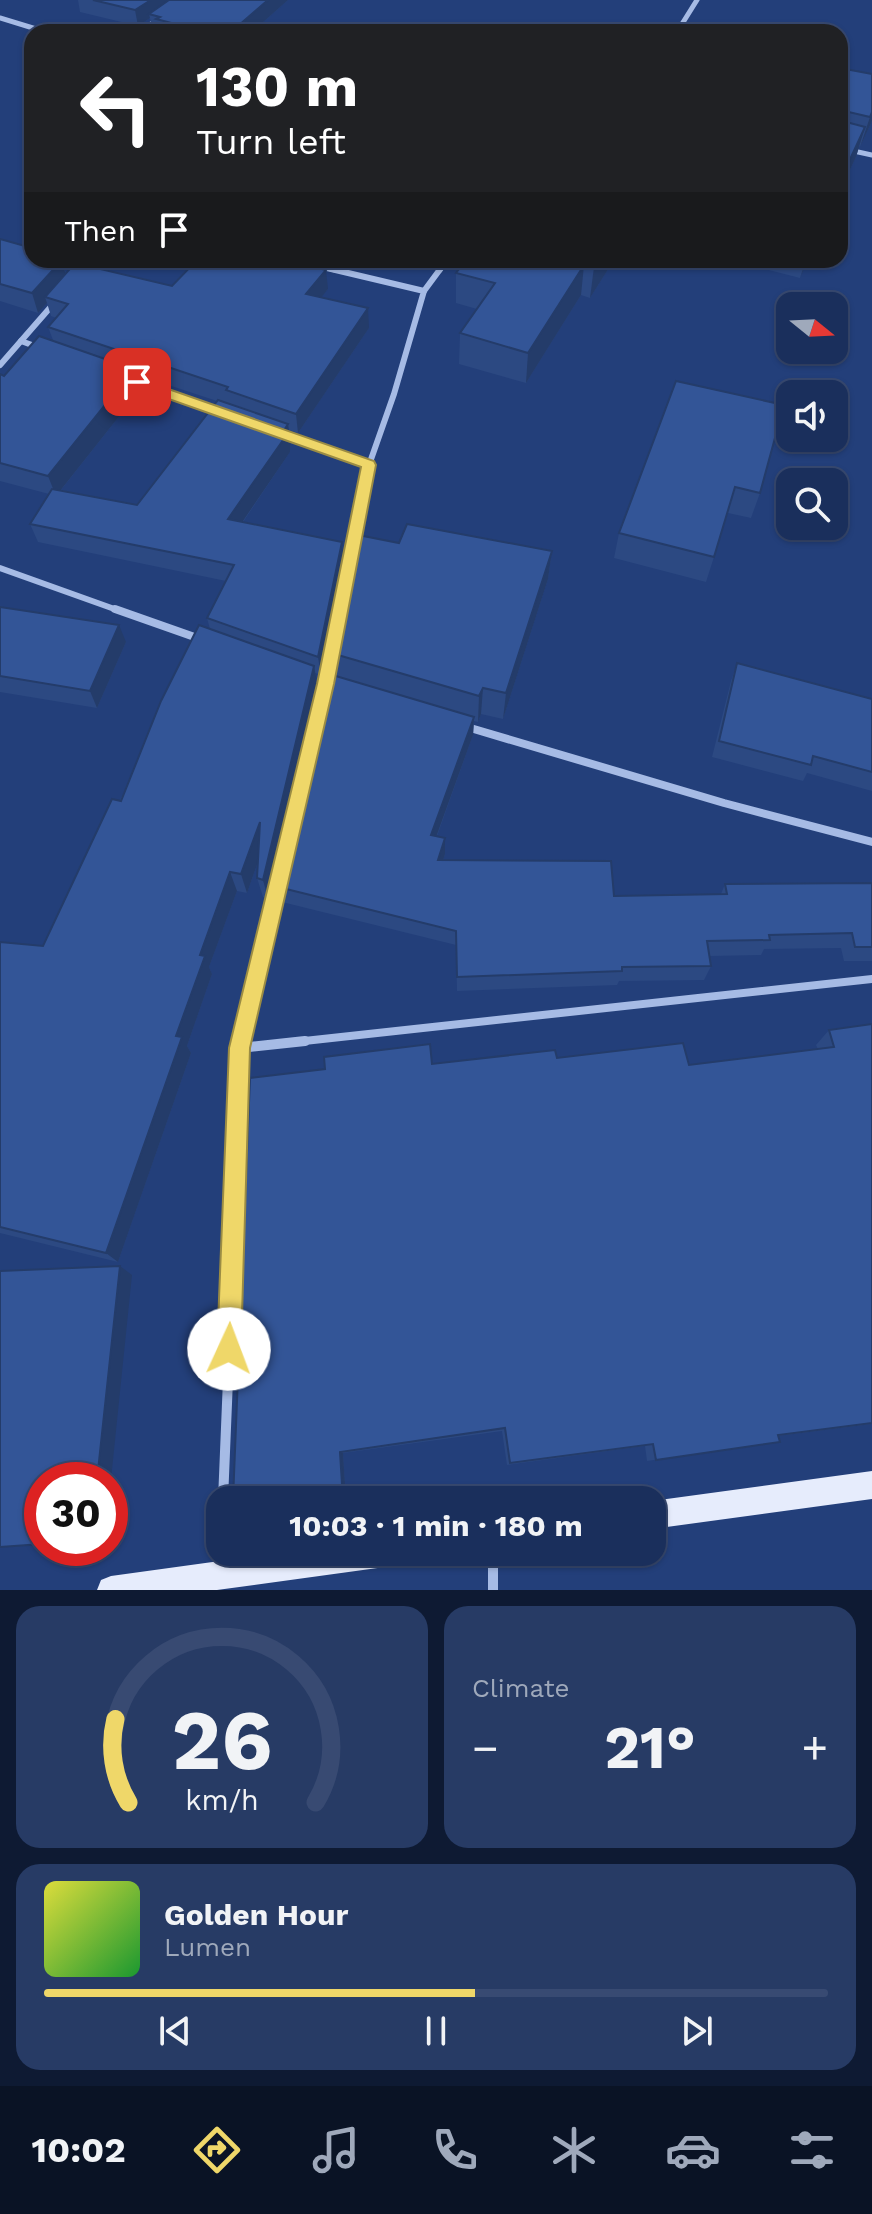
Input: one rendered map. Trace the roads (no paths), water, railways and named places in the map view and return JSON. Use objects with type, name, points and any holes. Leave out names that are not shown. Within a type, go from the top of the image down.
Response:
[{"type":"main road","points":[[666,1513],[872,1485]]},
{"type":"main road","points":[[111,1590],[212,1566]]},
{"type":"street","points":[[682,24],[697,0]]},
{"type":"street","points":[[151,24],[162,16]]},
{"type":"street","points":[[0,18],[24,25]]},
{"type":"street","points":[[848,150],[872,155]]},
{"type":"street","points":[[72,283],[86,268]]},
{"type":"street","points":[[328,268],[424,291]]},
{"type":"street","points":[[350,559],[369,465],[394,394],[424,291],[441,268]]},
{"type":"street","points":[[0,365],[62,295]]},
{"type":"street","points":[[21,341],[50,351]]},
{"type":"street","points":[[122,377],[224,413]]},
{"type":"street","points":[[267,429],[369,465]]},
{"type":"street","points":[[0,568],[207,642]]},
{"type":"street","points":[[301,791],[335,637]]},
{"type":"street","points":[[311,679],[341,689]]},
{"type":"street","points":[[464,726],[724,803],[872,842]]},
{"type":"street","points":[[224,1486],[240,1048],[283,866]]},
{"type":"street","points":[[240,1048],[872,979]]},
{"type":"street","points":[[493,1566],[493,1590]]}]
